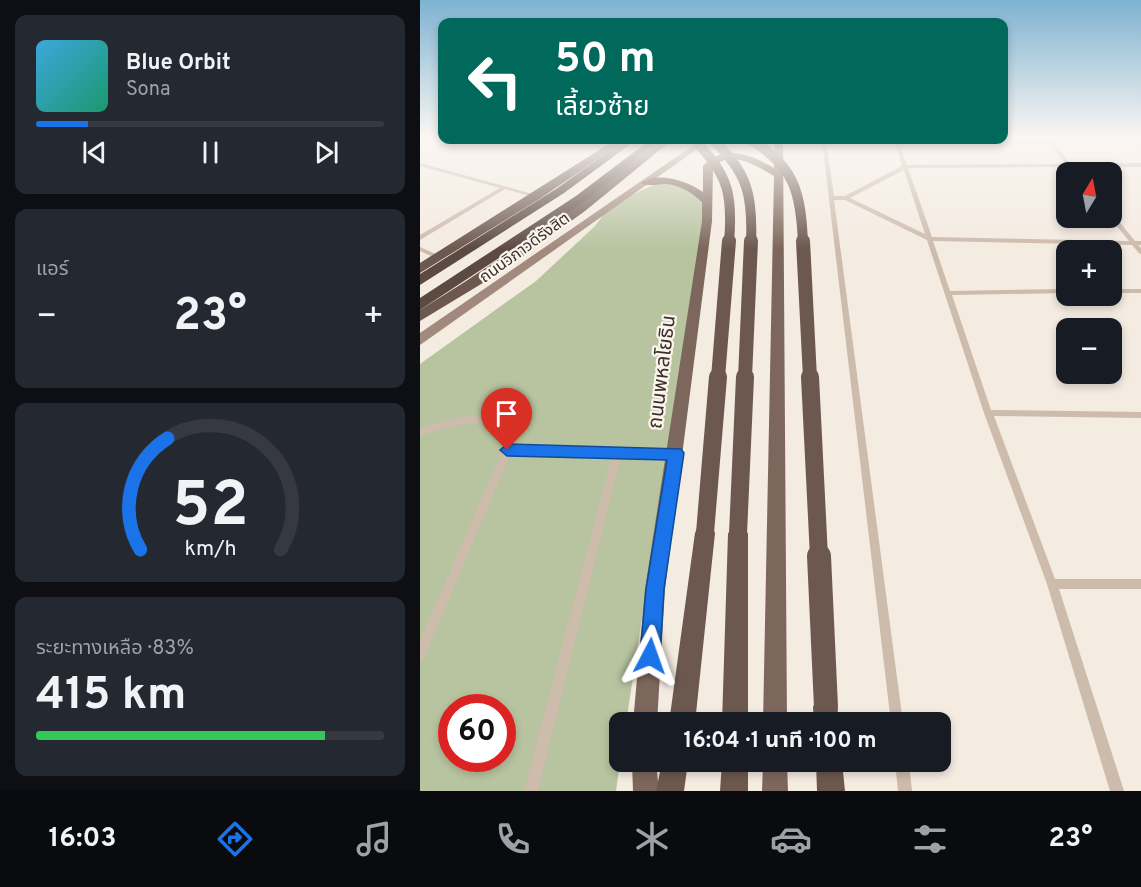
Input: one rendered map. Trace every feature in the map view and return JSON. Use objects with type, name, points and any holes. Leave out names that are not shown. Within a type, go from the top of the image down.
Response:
[{"type":"highway","name":"ถนนวิภาวดีรังสิต","points":[[420,269],[569,175]]},
{"type":"highway","points":[[420,280],[484,241],[581,175]]},
{"type":"highway","points":[[420,305],[580,199],[611,175]]},
{"type":"highway","name":"ถนนวิภาวดีรังสิต","points":[[420,316],[496,269],[580,209],[623,175]]},
{"type":"highway","points":[[683,712],[705,533],[732,206],[727,184],[721,175]]},
{"type":"highway","points":[[735,712],[738,534],[752,209],[742,175]]},
{"type":"highway","points":[[792,175],[802,214],[826,712]]},
{"type":"highway","points":[[670,791],[673,772]]},
{"type":"highway","points":[[734,791],[735,772]]},
{"type":"highway","points":[[830,772],[831,791]]},
{"type":"main road","name":"ถนนวิภาวดีรังสิต","points":[[420,340],[612,204],[657,175]]},
{"type":"main road","name":"ถนนพหลโยธิน","points":[[646,712],[655,589],[707,221],[708,175]]},
{"type":"main road","points":[[775,712],[777,175]]},
{"type":"main road","points":[[646,183],[658,181],[681,184],[692,188],[707,201]]},
{"type":"main road","points":[[645,772],[646,791]]},
{"type":"main road","points":[[775,772],[775,791]]},
{"type":"lane","points":[[460,175],[537,196]]},
{"type":"lane","points":[[829,175],[896,712]]},
{"type":"lane","points":[[846,198],[890,175]]},
{"type":"lane","points":[[908,175],[988,413],[1052,584],[1117,791]]},
{"type":"lane","points":[[420,238],[505,187]]},
{"type":"lane","points":[[832,198],[846,198],[930,239],[1137,243]]},
{"type":"lane","points":[[1122,227],[1137,243],[1141,252]]},
{"type":"lane","points":[[420,249],[440,258]]},
{"type":"lane","points":[[948,293],[1056,291]]},
{"type":"lane","points":[[1122,291],[1141,291]]},
{"type":"lane","points":[[988,413],[1141,415]]},
{"type":"lane","points":[[420,432],[441,424],[480,417],[512,418],[518,425],[420,655]]},
{"type":"lane","points":[[507,450],[676,453]]},
{"type":"lane","points":[[531,791],[617,452]]},
{"type":"lane","points":[[1052,584],[1141,584]]},
{"type":"lane","points":[[903,772],[905,791]]},
{"type":"green space","points":[[660,182],[692,188],[705,206],[628,712],[609,712],[609,772],[619,772],[616,791],[420,791],[420,364],[536,281],[594,227],[612,204]]},
{"type":"route","points":[[507,450],[676,453],[655,589],[650,656]]}]
